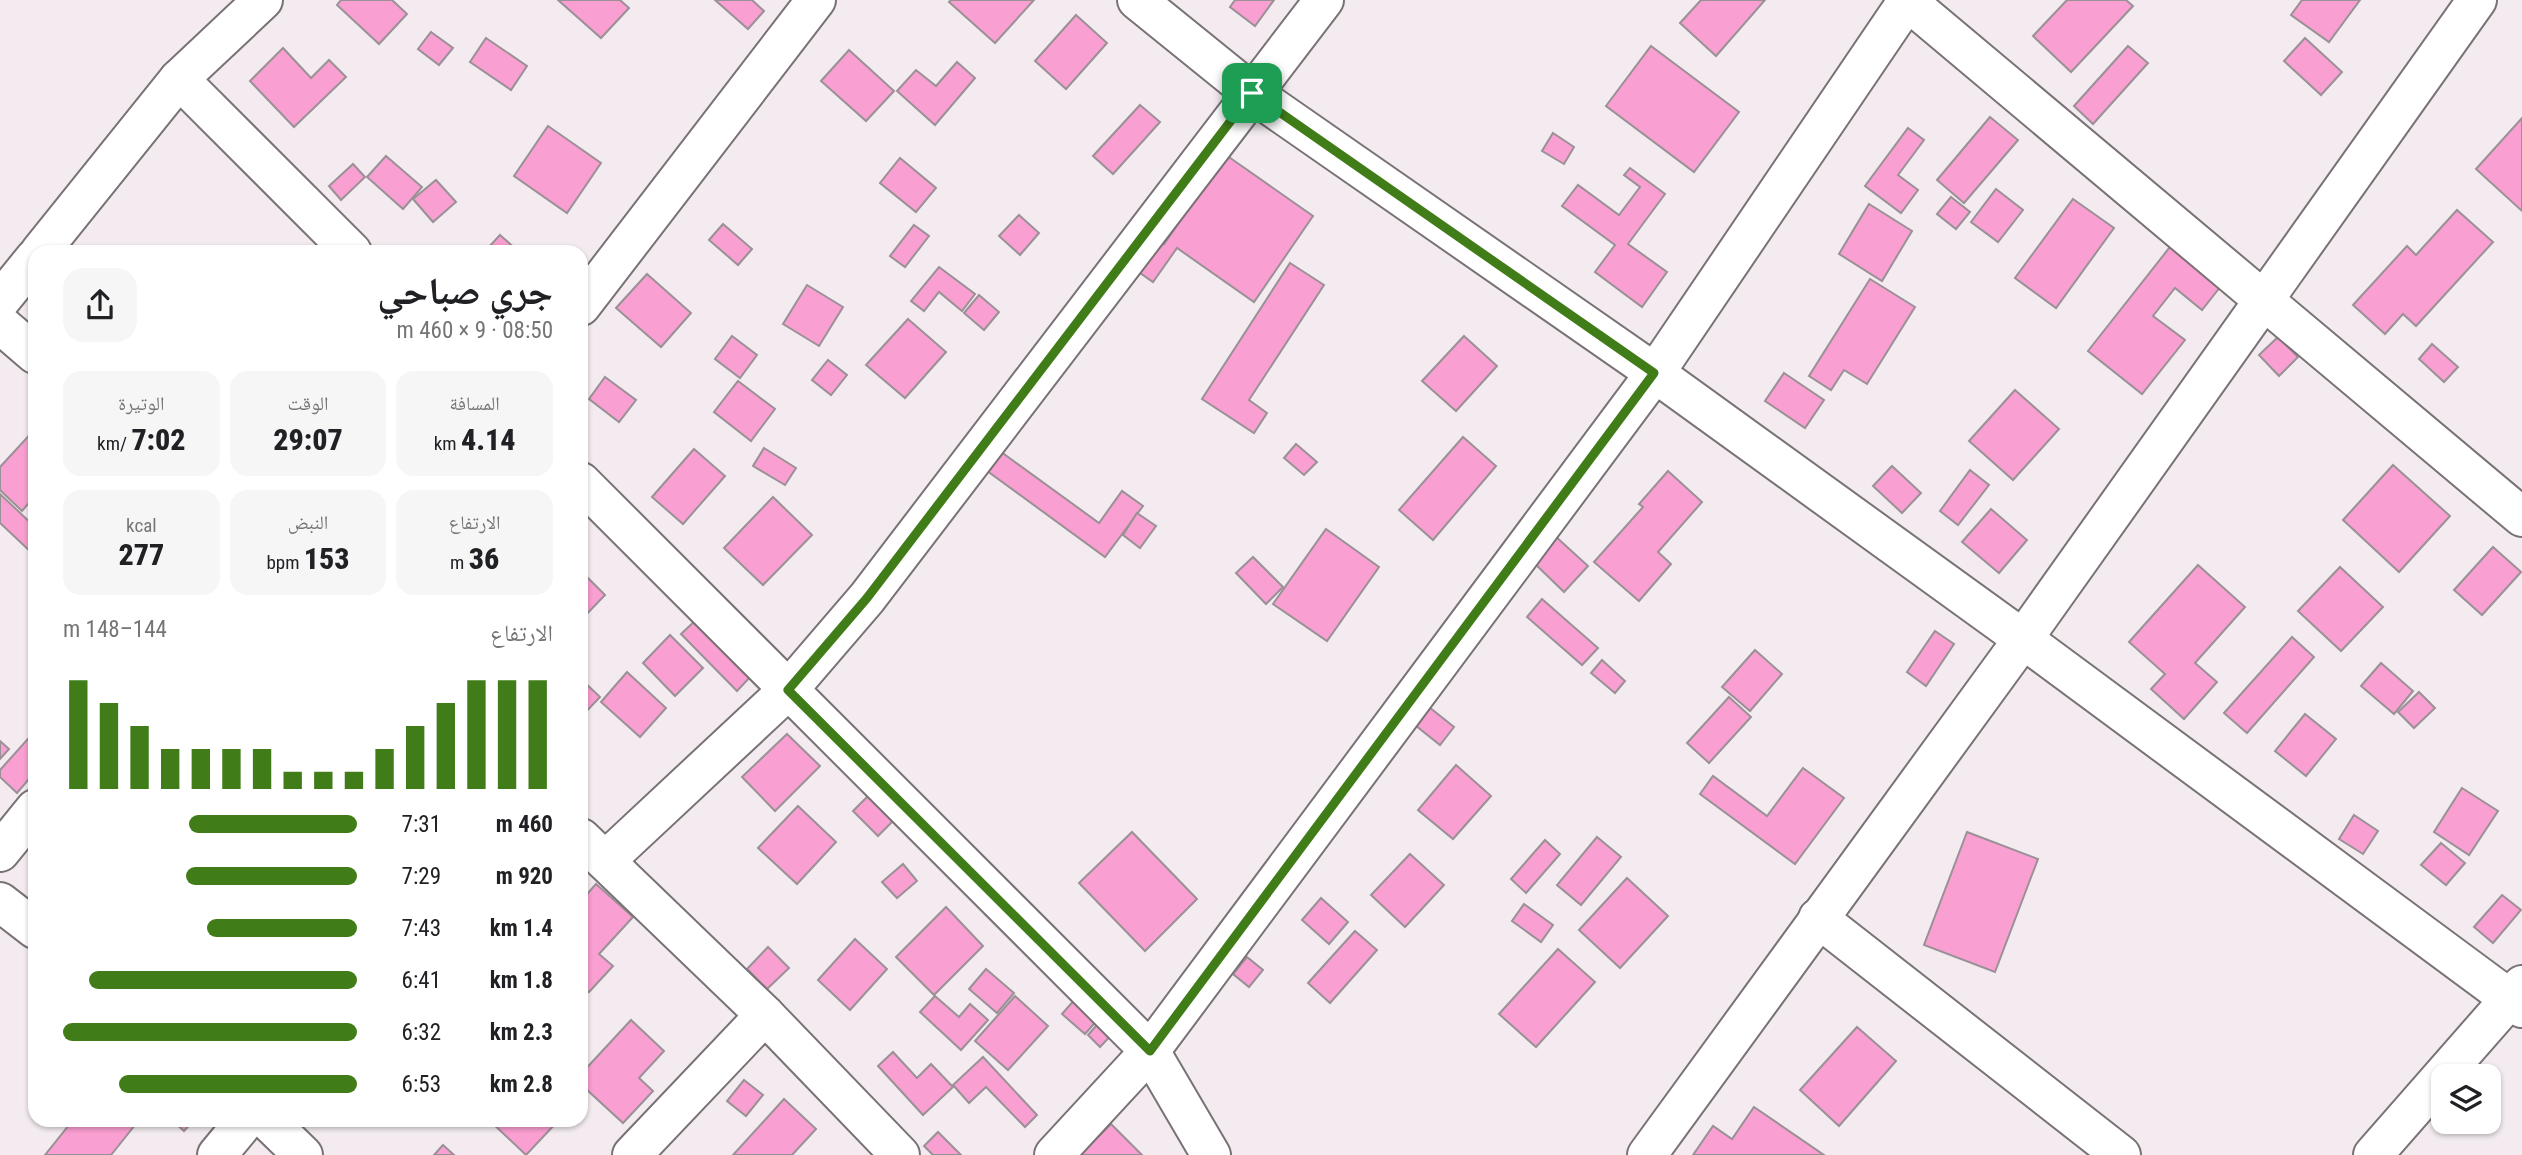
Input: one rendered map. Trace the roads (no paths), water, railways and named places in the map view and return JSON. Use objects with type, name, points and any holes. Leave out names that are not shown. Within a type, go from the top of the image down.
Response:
[{"type":"street","points":[[46,245],[179,79],[263,0]]},
{"type":"street","points":[[588,297],[816,0]]},
{"type":"street","points":[[1137,0],[1252,93],[1654,373],[2518,997],[2373,1155]]},
{"type":"street","points":[[900,1155],[765,1015],[593,849],[788,690],[867,598],[1324,0]]},
{"type":"street","points":[[1054,1155],[1150,1051],[1654,373],[1907,0],[2522,517]]},
{"type":"street","points":[[1647,1155],[2023,639],[2477,0]]},
{"type":"street","points":[[179,79],[345,245]]},
{"type":"street","points":[[0,301],[28,267]]},
{"type":"street","points":[[0,324],[28,348]]},
{"type":"street","points":[[588,489],[1150,1051],[1211,1155]]},
{"type":"street","points":[[0,852],[28,818]]},
{"type":"street","points":[[0,902],[28,924]]},
{"type":"street","points":[[1818,918],[2121,1155]]},
{"type":"street","points":[[632,1155],[765,1015]]},
{"type":"street","points":[[217,1155],[240,1127]]},
{"type":"street","points":[[274,1127],[303,1155]]}]
